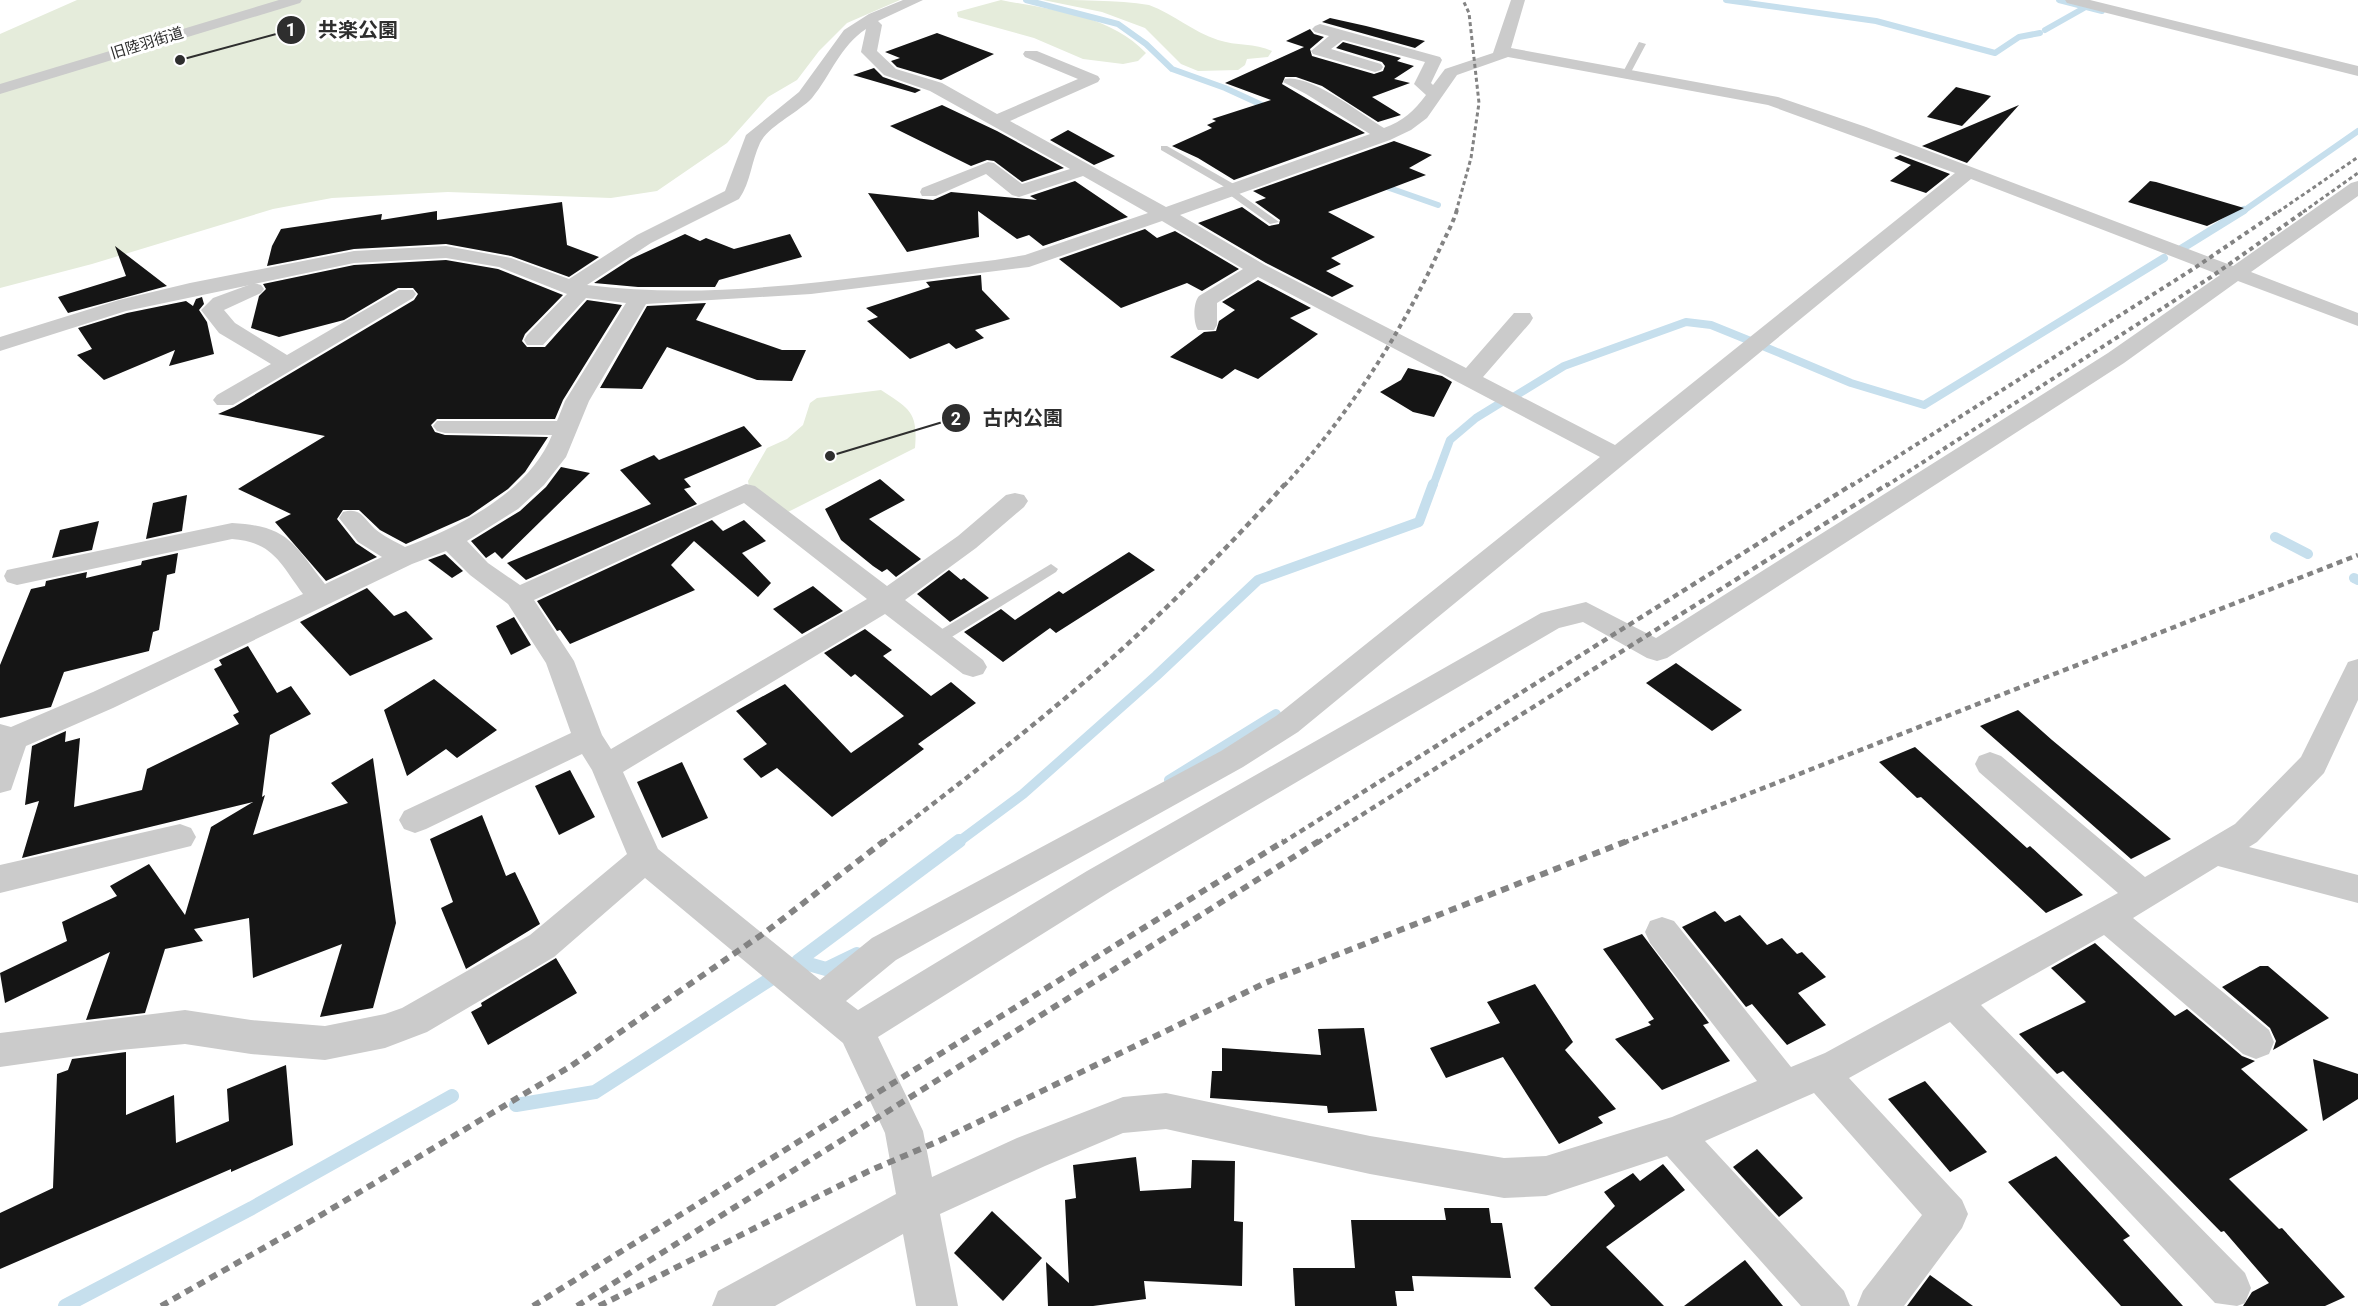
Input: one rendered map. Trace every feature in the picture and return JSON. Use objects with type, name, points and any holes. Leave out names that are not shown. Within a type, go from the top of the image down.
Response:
[{"type":"street","name":"旧陸羽街道","points":[[0,89],[139,45],[295,0]]},
{"type":"street","points":[[535,340],[575,290],[644,239],[732,195],[738,187],[752,139],[805,95],[831,55],[849,33],[869,20],[916,0]]},
{"type":"street","points":[[0,344],[119,306],[354,257],[446,252],[504,262],[575,290],[639,298],[726,295],[811,288],[1029,261],[1384,136],[1420,114],[1451,72],[1492,59],[1503,51],[1518,0]]},
{"type":"street","points":[[2072,0],[2123,6],[2358,71]]},
{"type":"street","points":[[869,20],[874,26],[869,52],[882,67],[936,87],[1165,214],[1258,270],[1619,457]]},
{"type":"street","points":[[1320,29],[1434,60],[1422,84],[1435,94]]},
{"type":"street","points":[[1340,35],[1319,51],[1375,67]]},
{"type":"street","points":[[1503,51],[1627,72],[1772,101],[1860,130],[1967,173],[2358,320]]},
{"type":"street","points":[[997,120],[1092,79],[1030,54]]},
{"type":"street","points":[[1291,82],[1312,90],[1384,136]]},
{"type":"street","points":[[929,192],[988,167],[1019,191],[1084,170]]},
{"type":"street","points":[[820,1000],[884,949],[1232,759],[1287,724],[1967,173]]},
{"type":"street","points":[[856,1031],[1099,881],[1551,620],[1586,612],[1658,651],[2116,358],[2358,187]]},
{"type":"street","points":[[1206,325],[1206,300],[1258,270]]},
{"type":"street","points":[[281,271],[265,283],[220,302],[212,310],[227,328],[285,363]]},
{"type":"street","points":[[225,400],[406,294]]},
{"type":"street","points":[[0,781],[6,737],[103,700],[403,558],[450,540],[509,503],[535,479],[557,452],[577,401],[639,298]]},
{"type":"street","points":[[1469,379],[1522,318]]},
{"type":"street","points":[[446,426],[566,428]]},
{"type":"street","points":[[518,597],[746,492],[973,667]]},
{"type":"street","points":[[606,767],[885,601],[967,542],[1015,501]]},
{"type":"street","points":[[352,518],[368,536],[403,558]]},
{"type":"street","points":[[17,576],[232,531],[260,533],[283,548],[320,597]]},
{"type":"street","points":[[450,540],[479,569],[518,597],[560,661],[588,738],[606,767],[645,858],[856,1031],[904,1131],[937,1306]]},
{"type":"street","points":[[733,1306],[917,1204],[1031,1152],[1123,1115],[1166,1111],[1370,1155],[1504,1178],[1546,1176],[1674,1135],[1802,1081],[2106,917],[2246,833],[2313,765],[2358,669]]},
{"type":"street","points":[[415,820],[464,799],[588,738]]},
{"type":"street","points":[[1990,764],[2143,895]]},
{"type":"street","points":[[0,879],[180,837]]},
{"type":"street","points":[[2215,852],[2358,889]]},
{"type":"street","points":[[0,1050],[120,1033],[185,1027],[251,1037],[325,1043],[385,1031],[414,1020],[542,946],[645,858]]},
{"type":"street","points":[[2106,917],[2256,1042]]},
{"type":"street","points":[[1662,932],[1802,1081],[1948,1214],[1878,1306]]},
{"type":"street","points":[[1953,1000],[2230,1288]]},
{"type":"street","points":[[1674,1135],[1829,1306]]},
{"type":"lane","points":[[1627,72],[1642,44]]},
{"type":"lane","points":[[1164,148],[1233,190],[1274,222]]},
{"type":"lane","points":[[937,639],[1050,569]]},
{"type":"green space","points":[[77,0],[900,0],[847,23],[819,51],[797,80],[768,97],[727,143],[657,191],[611,198],[448,192],[332,198],[273,209],[92,264],[0,288],[0,34]]},
{"type":"green space","points":[[1001,0],[1059,11],[1097,22],[1131,40],[1146,53],[1138,61],[1123,64],[1083,59],[1034,38],[958,17],[957,12]]},
{"type":"green space","points":[[1043,0],[1110,1],[1149,5],[1218,40],[1272,51],[1268,57],[1247,59],[1245,65],[1238,70],[1198,71],[1181,64],[1145,28],[1102,12]]},
{"type":"green space","points":[[881,390],[910,413],[915,426],[915,448],[784,514],[749,487],[748,481],[767,448],[787,439],[803,425],[810,403],[817,398]]},
{"type":"building","points":[[1330,18],[1425,41],[1415,48],[1322,22]]},
{"type":"building","points":[[1310,29],[1314,34],[1324,37],[1310,49],[1312,56],[1374,74],[1383,71],[1385,66],[1382,62],[1336,48],[1343,42],[1401,58],[1397,61],[1414,66],[1394,79],[1410,83],[1372,97],[1401,115],[1378,122],[1322,86],[1296,77],[1285,77],[1282,84],[1365,133],[1234,180],[1198,158],[1172,146],[1212,128],[1207,125],[1216,121],[1212,119],[1271,100],[1225,83],[1304,47],[1286,41]]},
{"type":"building","points":[[937,33],[994,54],[941,80],[897,67],[891,61],[900,58],[885,52]]},
{"type":"building","points":[[874,68],[883,77],[921,90],[915,93],[853,75]]},
{"type":"building","points":[[1956,87],[1991,96],[1962,126],[1927,117]]},
{"type":"building","points":[[942,105],[997,131],[1064,168],[1022,182],[994,161],[987,160],[971,166],[890,126]]},
{"type":"building","points":[[2019,105],[1967,163],[1922,146]]},
{"type":"building","points":[[1068,130],[1115,156],[1094,165],[1050,140]]},
{"type":"building","points":[[1394,141],[1432,155],[1409,168],[1426,175],[1328,212],[1375,237],[1331,258],[1341,264],[1326,271],[1354,286],[1332,297],[1266,263],[1198,223],[1242,207],[1269,226],[1279,224],[1280,220],[1255,202],[1266,198],[1253,191]]},
{"type":"building","points":[[1900,155],[1950,174],[1926,193],[1890,181],[1911,165],[1894,158]]},
{"type":"building","points":[[1075,181],[1128,217],[1043,246],[1029,235],[1017,239],[978,211],[979,237],[907,252],[868,193],[933,200],[951,192],[1037,200],[1030,196]]},
{"type":"building","points":[[2150,181],[2244,208],[2207,226],[2128,202]]},
{"type":"building","points":[[562,202],[567,245],[599,257],[569,277],[511,256],[446,244],[354,249],[267,266],[272,246],[281,229],[382,214],[381,220],[437,211],[437,220]]},
{"type":"building","points":[[1145,229],[1157,238],[1175,231],[1239,269],[1202,291],[1187,283],[1121,308],[1059,259]]},
{"type":"building","points":[[685,234],[700,241],[706,238],[734,249],[790,234],[802,257],[719,280],[715,287],[638,287],[594,283],[631,259]]},
{"type":"building","points":[[115,246],[167,286],[68,313],[58,297],[126,276]]},
{"type":"building","points":[[446,260],[498,269],[563,295],[525,334],[522,341],[527,347],[545,347],[587,300],[622,305],[563,400],[555,419],[437,419],[431,425],[435,432],[445,435],[548,437],[525,472],[508,489],[469,516],[406,544],[380,530],[359,510],[343,510],[337,519],[356,543],[377,557],[326,581],[275,522],[291,514],[238,489],[325,436],[218,414],[234,407],[414,300],[418,294],[413,288],[398,288],[344,320],[279,337],[251,328],[259,296],[266,289],[263,284],[354,265]]},
{"type":"building","points":[[981,275],[982,290],[1010,319],[975,330],[984,338],[956,349],[949,343],[910,359],[867,321],[878,317],[866,308],[930,287],[926,282]]},
{"type":"building","points":[[1258,280],[1311,308],[1290,318],[1318,334],[1258,379],[1235,369],[1222,379],[1170,357],[1204,332],[1216,331],[1219,321],[1235,310],[1222,302]]},
{"type":"building","points":[[202,297],[204,304],[199,310],[207,322],[214,354],[169,366],[175,350],[104,380],[77,355],[92,349],[78,328],[127,313],[186,301],[193,306],[196,299]]},
{"type":"building","points":[[706,303],[696,320],[782,350],[806,350],[792,381],[757,380],[667,347],[642,389],[600,388],[647,306]]},
{"type":"building","points":[[1408,368],[1442,376],[1452,382],[1434,417],[1413,412],[1380,392],[1401,380]]},
{"type":"building","points":[[744,426],[762,446],[684,479],[691,487],[684,489],[697,504],[526,580],[507,563],[651,504],[620,470],[654,455],[659,460]]},
{"type":"building","points":[[561,467],[590,473],[502,559],[495,552],[486,558],[471,541],[520,511],[546,487]]},
{"type":"building","points":[[880,479],[905,500],[869,519],[921,559],[896,577],[887,569],[882,572],[873,566],[841,540],[825,509]]},
{"type":"building","points":[[187,495],[182,531],[146,539],[153,503]]},
{"type":"building","points":[[712,520],[723,531],[744,520],[766,541],[742,553],[771,583],[758,597],[694,541],[671,565],[695,590],[570,644],[560,630],[557,631],[537,601]]},
{"type":"building","points":[[99,521],[92,550],[52,558],[60,530]]},
{"type":"building","points":[[1129,552],[1155,570],[1056,633],[1050,628],[1003,662],[964,632],[1001,609],[1015,620],[1059,591],[1063,594]]},
{"type":"building","points":[[178,553],[175,573],[167,575],[159,630],[153,632],[149,651],[64,672],[51,707],[0,718],[0,665],[31,589],[45,586],[46,581],[87,572],[86,578],[141,565],[142,561]]},
{"type":"building","points":[[445,554],[463,571],[452,578],[428,560]]},
{"type":"building","points":[[949,570],[961,580],[964,578],[989,598],[950,622],[917,594]]},
{"type":"building","points":[[813,586],[843,611],[802,634],[773,609]]},
{"type":"building","points":[[367,588],[394,616],[406,611],[433,639],[350,676],[300,622]]},
{"type":"building","points":[[514,617],[531,645],[511,655],[496,626]]},
{"type":"building","points":[[865,629],[892,650],[883,656],[931,696],[951,682],[976,703],[918,744],[924,749],[832,817],[777,768],[761,778],[743,759],[767,744],[736,711],[785,684],[851,753],[904,716],[855,674],[851,677],[824,653]]},
{"type":"building","points":[[248,646],[277,693],[291,686],[311,714],[270,735],[262,797],[265,795],[253,835],[348,803],[331,783],[373,758],[396,923],[373,1008],[320,1017],[342,944],[253,978],[249,918],[194,929],[203,941],[165,949],[145,1013],[86,1020],[110,952],[5,1003],[0,973],[67,941],[62,922],[117,896],[110,886],[149,864],[185,915],[211,827],[253,802],[22,858],[39,801],[25,805],[32,746],[66,731],[65,742],[80,738],[74,807],[142,790],[147,769],[239,724],[233,715],[239,712],[214,669],[222,665],[219,660]]},
{"type":"building","points":[[1676,663],[1742,710],[1712,731],[1646,683]]},
{"type":"building","points":[[434,679],[497,730],[457,758],[446,749],[407,776],[384,710]]},
{"type":"building","points":[[2018,710],[2171,839],[2131,859],[1980,726]]},
{"type":"building","points":[[1915,747],[2083,895],[2046,913],[1921,797],[1917,798],[1879,762]]},
{"type":"building","points":[[682,762],[708,818],[662,838],[637,782]]},
{"type":"building","points":[[570,770],[595,817],[559,835],[535,786]]},
{"type":"building","points":[[482,815],[506,876],[515,872],[540,924],[466,969],[441,908],[453,902],[430,839]]},
{"type":"building","points":[[1715,911],[1725,922],[1740,915],[1767,945],[1782,938],[1797,954],[1802,952],[1826,977],[1798,993],[1826,1025],[1787,1045],[1752,1004],[1746,1007],[1682,927]]},
{"type":"building","points":[[1642,934],[1709,1023],[1703,1025],[1730,1061],[1662,1090],[1615,1039],[1651,1025],[1648,1022],[1654,1019],[1603,949]]},
{"type":"building","points":[[2095,943],[2175,1016],[2187,1009],[2242,1056],[2255,1061],[2241,1069],[2308,1130],[2229,1179],[2279,1229],[2282,1228],[2345,1297],[2325,1306],[2243,1306],[2252,1292],[2269,1283],[2224,1231],[2221,1232],[2063,1071],[2057,1074],[2019,1034],[2086,1002],[2051,968]]},
{"type":"building","points":[[556,958],[577,993],[488,1045],[471,1012],[482,1006],[481,1003]]},
{"type":"building","points":[[2260,966],[2268,966],[2329,1018],[2273,1050],[2276,1041],[2270,1028],[2222,987]]},
{"type":"building","points":[[1535,984],[1573,1042],[1565,1050],[1616,1109],[1598,1117],[1603,1123],[1559,1144],[1503,1057],[1446,1078],[1430,1048],[1500,1023],[1487,1002]]},
{"type":"building","points":[[1364,1028],[1377,1111],[1328,1113],[1327,1106],[1210,1098],[1212,1071],[1222,1071],[1222,1048],[1321,1055],[1318,1029]]},
{"type":"building","points":[[126,1052],[126,1115],[174,1095],[176,1143],[229,1121],[227,1089],[286,1065],[293,1145],[231,1172],[231,1169],[0,1269],[0,1213],[53,1188],[57,1074],[68,1070],[72,1059]]},
{"type":"building","points":[[2313,1059],[2358,1074],[2358,1099],[2323,1121]]},
{"type":"building","points":[[1925,1081],[1987,1152],[1950,1172],[1888,1099]]},
{"type":"building","points":[[1757,1149],[1803,1198],[1779,1217],[1733,1167]]},
{"type":"building","points":[[2056,1156],[2130,1236],[2123,1240],[2183,1306],[2121,1306],[2008,1182]]},
{"type":"building","points":[[1136,1157],[1140,1191],[1191,1188],[1192,1160],[1235,1161],[1234,1221],[1243,1222],[1242,1286],[1144,1281],[1146,1299],[1093,1306],[1048,1306],[1046,1262],[1069,1283],[1065,1200],[1076,1198],[1073,1165]]},
{"type":"building","points":[[1663,1164],[1685,1190],[1606,1247],[1664,1306],[1551,1306],[1534,1288],[1615,1206],[1604,1192],[1633,1173],[1640,1181]]},
{"type":"building","points":[[1444,1208],[1489,1208],[1491,1223],[1502,1223],[1511,1278],[1412,1276],[1414,1291],[1395,1291],[1397,1306],[1295,1306],[1293,1268],[1355,1268],[1351,1220],[1446,1220]]},
{"type":"building","points":[[992,1211],[1042,1258],[1003,1301],[954,1253]]},
{"type":"building","points":[[1745,1260],[1783,1306],[1684,1306]]},
{"type":"building","points":[[1930,1275],[1973,1306],[1907,1306]]},
{"type":"waterway","points":[[1026,0],[1118,24],[1146,44],[1172,69],[1225,88],[1271,109]]},
{"type":"waterway","points":[[1726,0],[1876,21],[1995,53],[2019,37],[2040,33]]},
{"type":"waterway","points":[[2059,0],[2102,11]]},
{"type":"waterway","points":[[2045,30],[2084,8]]},
{"type":"waterway","points":[[2242,212],[2358,131]]},
{"type":"waterway","points":[[1378,184],[1438,205]]},
{"type":"waterway","points":[[2181,249],[2244,210]]},
{"type":"waterway","points":[[1765,347],[1851,383],[1924,405],[2164,258]]},
{"type":"waterway","points":[[1515,396],[1564,366],[1686,322],[1711,325],[1753,342]]},
{"type":"waterway","points":[[1433,486],[1450,440],[1476,418],[1502,402]]},
{"type":"waterway","points":[[957,843],[1023,794],[1156,676],[1258,580],[1419,522],[1433,484]]},
{"type":"waterway","points":[[2275,537],[2308,554]]},
{"type":"waterway","points":[[2354,578],[2358,580]]},
{"type":"waterway","points":[[1169,780],[1276,714]]},
{"type":"waterway","points":[[857,954],[826,969],[798,961],[959,841]]},
{"type":"waterway","points":[[516,1105],[595,1092],[772,978]]},
{"type":"waterway","points":[[65,1306],[252,1208],[452,1096]]},
{"type":"railway","points":[[1456,212],[1471,158],[1479,103],[1469,13],[1463,0]]},
{"type":"railway","points":[[2278,212],[2358,157]]},
{"type":"railway","points":[[2303,212],[2358,173]]},
{"type":"railway","points":[[1284,486],[1328,433],[1369,377],[1421,288],[1457,210]]},
{"type":"railway","points":[[1851,486],[2193,269],[2280,210]]},
{"type":"railway","points":[[1886,486],[2211,277],[2306,210]]},
{"type":"railway","points":[[882,843],[1033,725],[1121,650],[1205,569],[1285,484]]},
{"type":"railway","points":[[1282,843],[1853,484]]},
{"type":"railway","points":[[1317,843],[1888,484]]},
{"type":"railway","points":[[1623,843],[2358,555]]},
{"type":"railway","points":[[161,1306],[311,1221],[571,1066],[767,931],[884,841]]},
{"type":"railway","points":[[533,1306],[1284,841]]},
{"type":"railway","points":[[577,1306],[1319,841]]},
{"type":"railway","points":[[599,1306],[869,1171],[939,1141],[1265,983],[1627,841]]},
{"type":"place","name":"共楽公園","points":[[180,60]]},
{"type":"place","name":"古内公園","points":[[830,456]]}]
